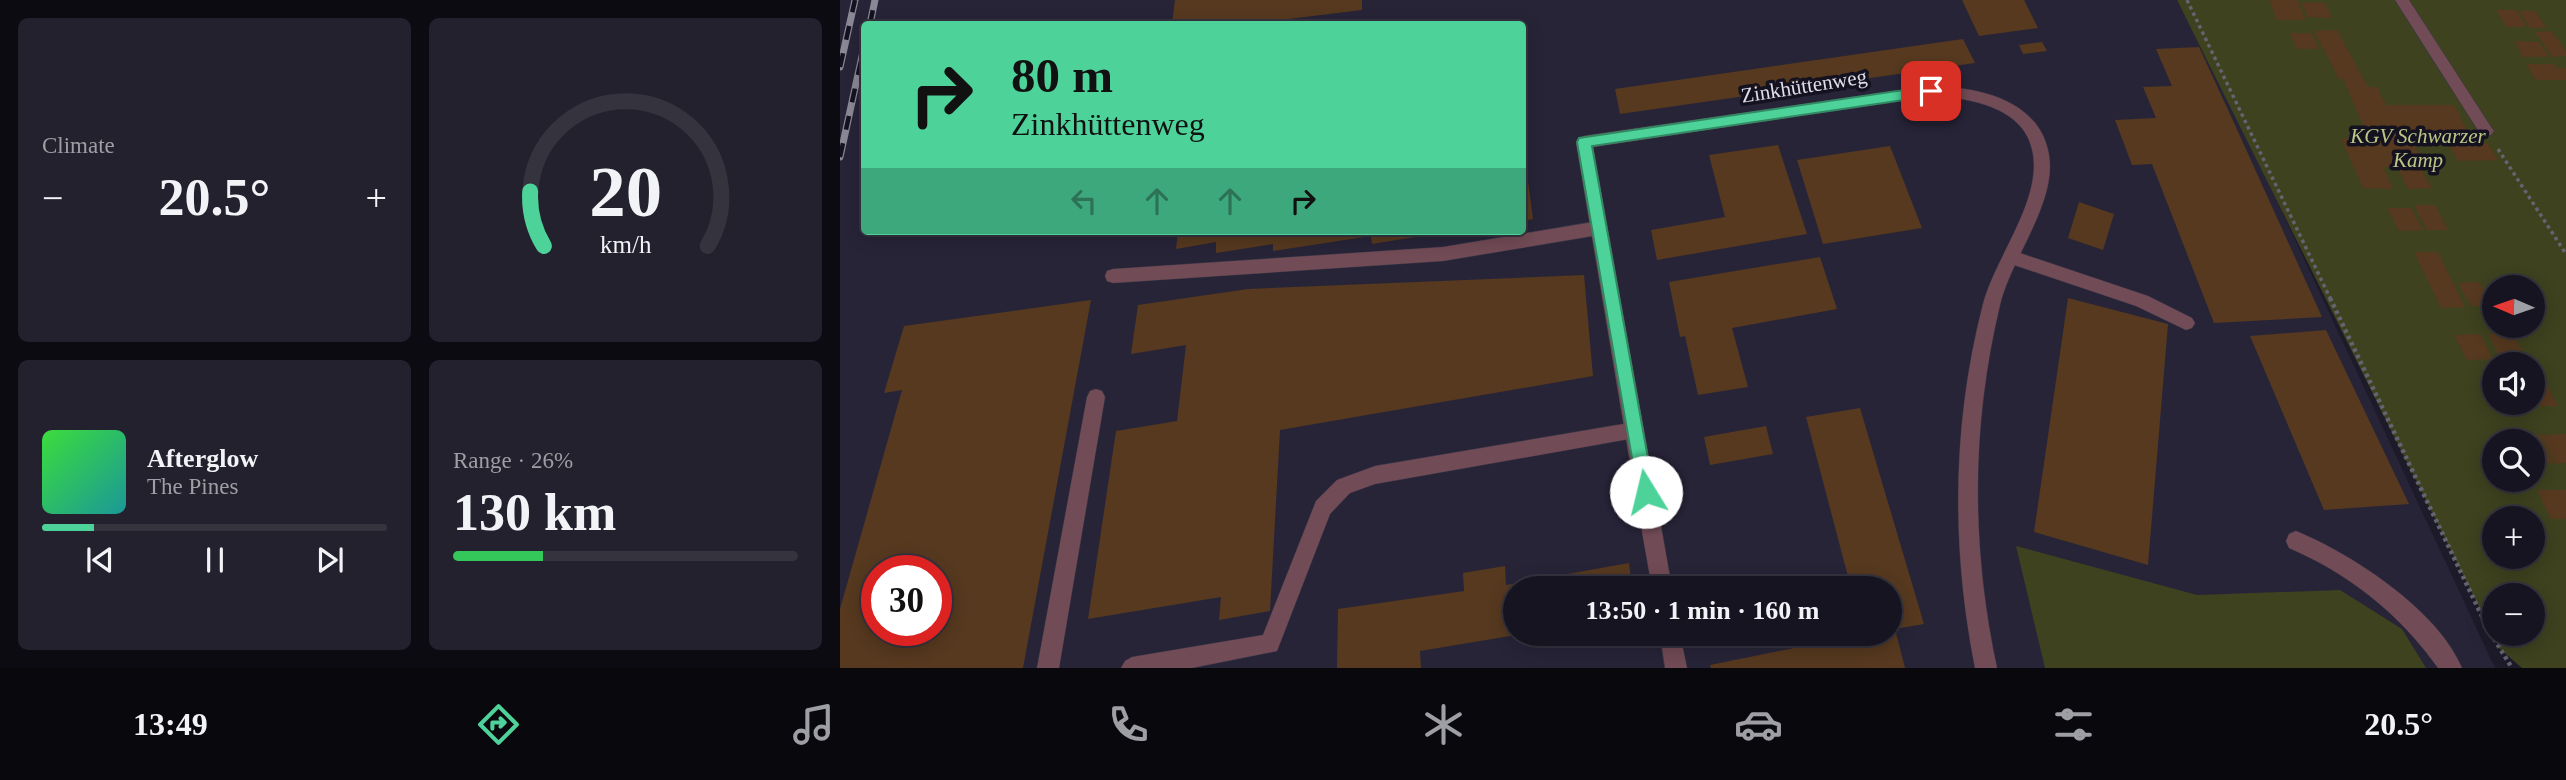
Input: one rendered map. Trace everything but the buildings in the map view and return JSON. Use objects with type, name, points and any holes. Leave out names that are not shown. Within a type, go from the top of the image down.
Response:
[{"type":"street","points":[[2402,0],[2486,131]]},
{"type":"street","name":"Zinkhüttenweg","points":[[1660,576],[1584,142],[1899,94],[1955,91],[1980,94],[2014,111],[2034,133],[2042,155],[2040,184],[1993,298],[1976,378],[1965,467],[1966,549],[1986,668]]},
{"type":"street","points":[[1113,276],[1443,254],[1599,228]]},
{"type":"street","points":[[2011,257],[2142,301],[2186,323]]},
{"type":"street","points":[[1048,668],[1096,397]]},
{"type":"street","points":[[1132,668],[1270,644],[1323,508],[1344,486],[1375,475],[1635,430]]},
{"type":"street","points":[[2296,541],[2310,546],[2368,582],[2399,608],[2451,668]]},
{"type":"street","points":[[1672,646],[1676,668]]},
{"type":"path","points":[[2187,0],[2488,629],[2512,668]]},
{"type":"path","points":[[2486,131],[2566,254]]},
{"type":"shaded area","points":[[840,0],[2177,0],[2247,137],[2482,640],[2482,646],[2485,646],[2495,668],[840,668]]},
{"type":"green space","name":"KGV Schwarzer Kamp","points":[[2177,0],[2566,0],[2566,668],[2522,668],[2499,646],[2545,646],[2545,583],[2482,583],[2482,613]]},
{"type":"green space","points":[[2016,546],[2197,595],[2340,590],[2402,629],[2426,668],[2045,668]]},
{"type":"railway","points":[[840,67],[855,0]]},
{"type":"railway","points":[[871,21],[875,0]]},
{"type":"railway","points":[[840,157],[861,61]]},
{"type":"route","points":[[1646,492],[1584,142],[1931,91]]}]
